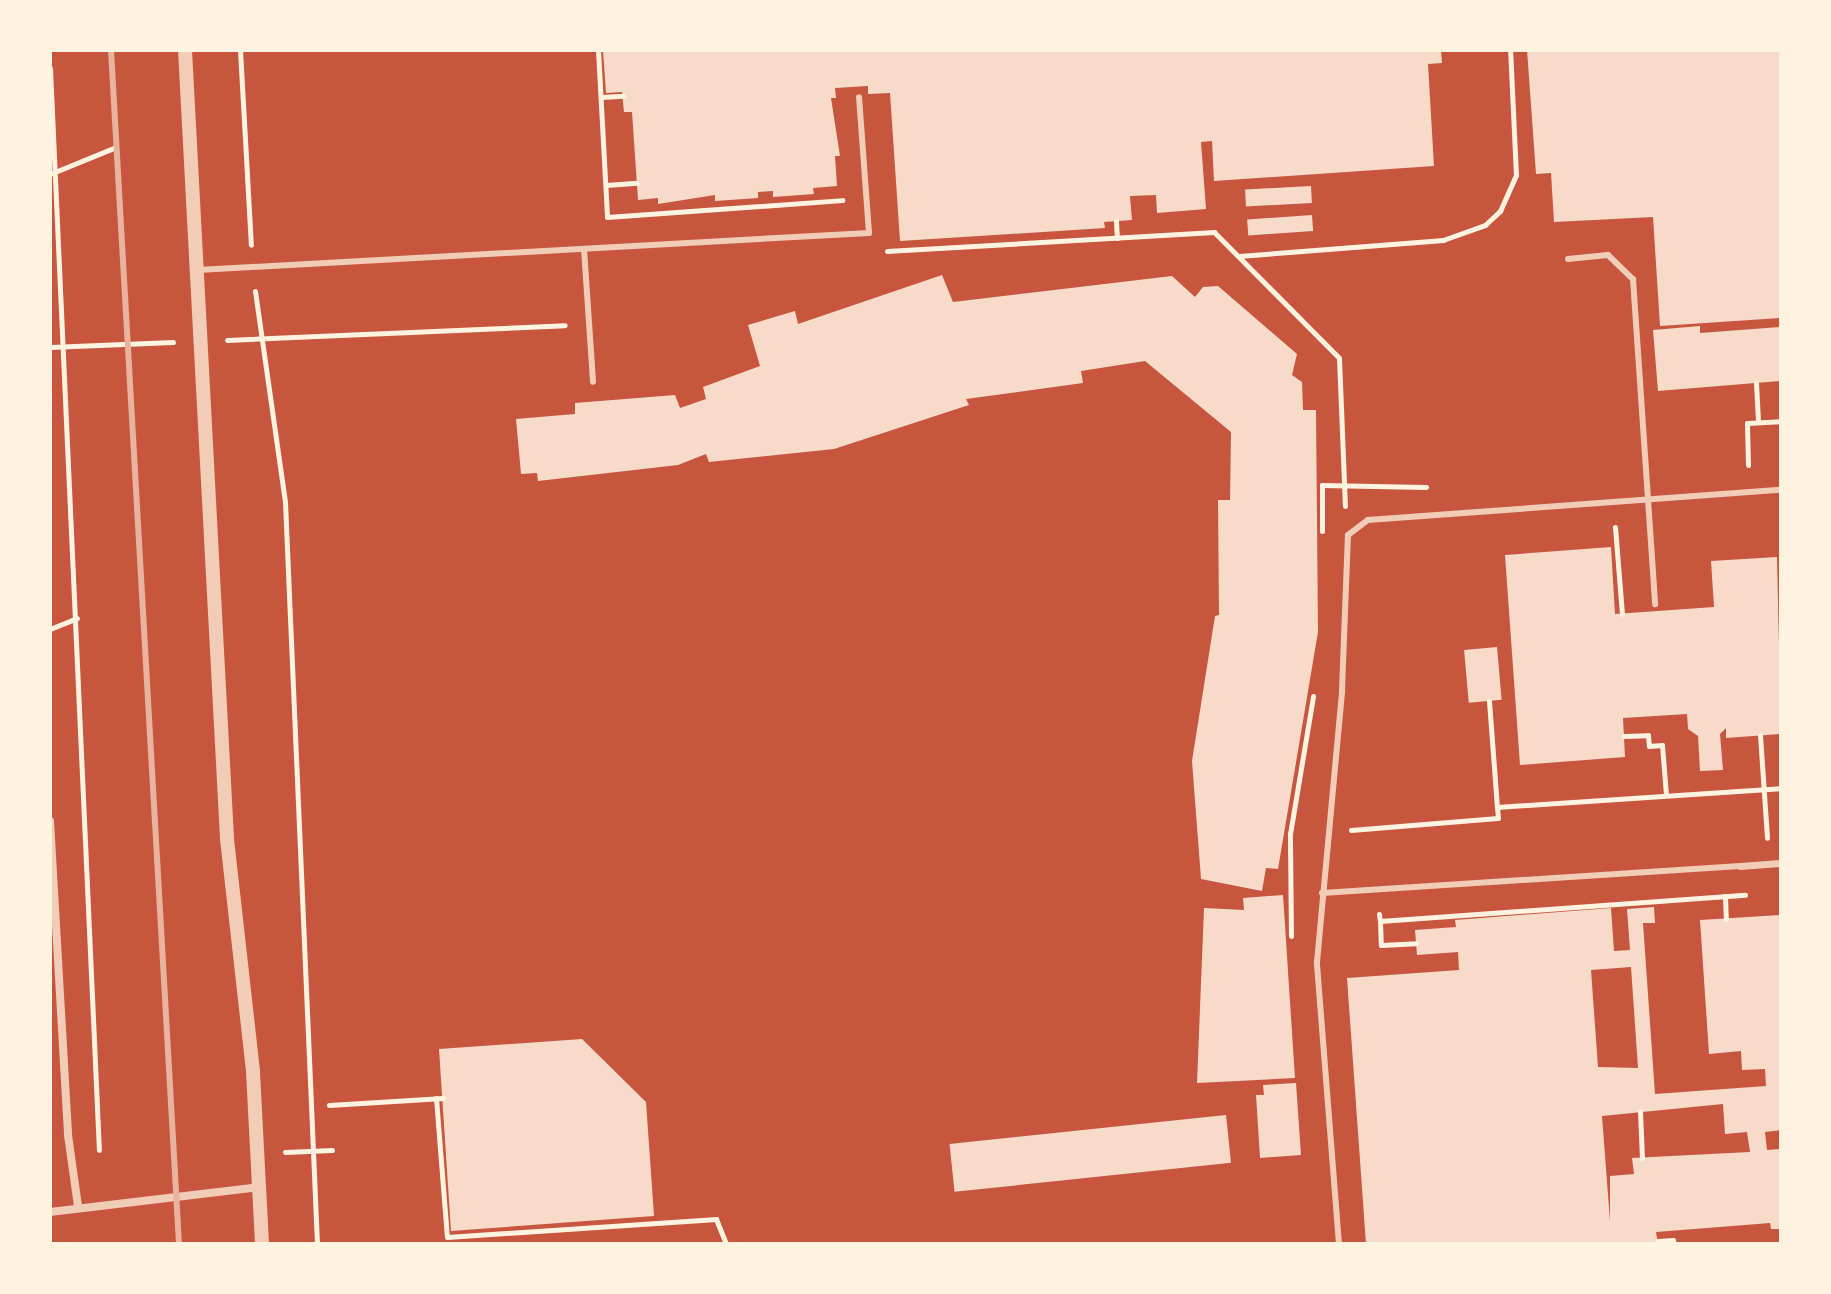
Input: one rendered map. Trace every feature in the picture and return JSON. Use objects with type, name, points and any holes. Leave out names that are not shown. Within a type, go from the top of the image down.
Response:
[{"type":"street","points":[[185,50],[227,839],[257,1154],[262,1244]]},
{"type":"street","points":[[50,821],[68,1135],[78,1206]]},
{"type":"street","points":[[1740,866],[1781,863]]},
{"type":"street","points":[[50,1212],[95,1203],[259,1187]]},
{"type":"lane","points":[[197,270],[869,233],[859,97]]},
{"type":"lane","points":[[584,249],[593,382]]},
{"type":"lane","points":[[1568,259],[1608,255],[1633,279],[1655,604]]},
{"type":"lane","points":[[1339,1244],[1317,962],[1342,690],[1348,535],[1368,520],[1781,490]]},
{"type":"lane","points":[[1322,893],[1740,866]]},
{"type":"path","points":[[240,50],[253,267],[286,517],[317,1244]]},
{"type":"path","points":[[598,50],[609,247]]},
{"type":"path","points":[[1238,256],[1443,240],[1485,225],[1500,211],[1516,175],[1510,50]]},
{"type":"path","points":[[50,68],[102,1120],[95,1203]]},
{"type":"path","points":[[601,97],[623,96]]},
{"type":"path","points":[[53,172],[116,147]]},
{"type":"path","points":[[606,185],[637,183]]},
{"type":"path","points":[[607,217],[867,198]]},
{"type":"path","points":[[1116,221],[1117,238]]},
{"type":"path","points":[[869,233],[882,251],[1214,232],[1339,358],[1348,535]]},
{"type":"path","points":[[50,347],[588,324]]},
{"type":"path","points":[[1756,383],[1758,422]]},
{"type":"path","points":[[1735,466],[1750,465],[1747,423],[1781,421]]},
{"type":"path","points":[[1322,546],[1322,485],[1433,487]]},
{"type":"path","points":[[1613,502],[1622,614]]},
{"type":"path","points":[[50,629],[77,618]]},
{"type":"path","points":[[1292,941],[1290,834],[1315,682]]},
{"type":"path","points":[[1290,834],[1498,818],[1489,701]]},
{"type":"path","points":[[1624,736],[1648,735],[1649,746],[1662,745],[1666,795]]},
{"type":"path","points":[[1380,921],[1633,906],[1747,895],[1758,887],[1769,864],[1760,735]]},
{"type":"path","points":[[1497,807],[1781,788]]},
{"type":"path","points":[[1377,889],[1381,945],[1416,943]]},
{"type":"path","points":[[1725,896],[1726,919]]},
{"type":"path","points":[[329,1105],[439,1098],[447,1237],[716,1219],[726,1244]]},
{"type":"path","points":[[1640,1111],[1642,1158]]},
{"type":"path","points":[[257,1154],[332,1150]]},
{"type":"path","points":[[1658,1241],[1673,1240],[1674,1244]]},
{"type":"building","points":[[603,50],[1441,50],[1442,63],[1428,64],[1434,166],[1214,181],[1212,141],[1201,142],[1206,209],[1157,213],[1156,195],[1130,196],[1132,220],[1104,222],[1105,228],[900,241],[890,93],[868,94],[868,86],[835,88],[836,98],[831,98],[840,156],[835,156],[837,186],[813,188],[814,194],[773,197],[773,191],[758,192],[758,198],[715,201],[715,195],[658,204],[658,198],[638,200],[632,112],[624,112],[622,92],[606,93]]},
{"type":"building","points":[[1527,50],[1781,50],[1781,318],[1660,326],[1653,217],[1554,222],[1551,173],[1536,174]]},
{"type":"building","points":[[1311,186],[1312,203],[1246,206],[1245,189]]},
{"type":"building","points":[[1312,215],[1313,231],[1248,235],[1247,220]]},
{"type":"building","points":[[942,275],[953,302],[1172,276],[1195,297],[1203,287],[1218,286],[1297,354],[1292,375],[1302,382],[1303,410],[1316,410],[1318,632],[1278,869],[1266,868],[1262,891],[1201,879],[1192,761],[1215,616],[1219,615],[1218,500],[1230,500],[1231,432],[1145,361],[1081,371],[1083,383],[966,399],[969,405],[834,449],[709,462],[706,454],[678,465],[538,481],[537,473],[521,474],[516,419],[575,414],[575,403],[675,395],[680,408],[706,399],[703,387],[760,366],[748,325],[795,311],[798,324]]},
{"type":"building","points":[[1700,326],[1700,333],[1781,327],[1781,381],[1658,391],[1653,330]]},
{"type":"building","points":[[1611,547],[1615,614],[1714,607],[1711,561],[1777,557],[1781,734],[1726,738],[1726,728],[1720,734],[1723,770],[1700,771],[1698,736],[1688,729],[1687,714],[1623,718],[1625,757],[1520,765],[1505,555]]},
{"type":"building","points":[[1497,647],[1502,700],[1469,703],[1464,650]]},
{"type":"building","points":[[1283,895],[1295,1078],[1197,1083],[1204,908],[1244,910],[1243,898]]},
{"type":"building","points":[[1654,907],[1655,923],[1643,923],[1655,1094],[1766,1086],[1765,1069],[1742,1070],[1741,1051],[1709,1054],[1700,920],[1781,915],[1781,1130],[1765,1132],[1767,1150],[1781,1149],[1781,1229],[1771,1229],[1770,1223],[1656,1232],[1658,1244],[1366,1244],[1347,978],[1459,970],[1458,952],[1417,955],[1415,930],[1456,927],[1455,920],[1611,908],[1614,951],[1630,950],[1627,909]],"holes":[[[1631,967],[1638,1068],[1598,1067],[1591,970]],[[1723,1104],[1725,1134],[1747,1132],[1750,1152],[1632,1158],[1634,1174],[1610,1176],[1610,1221],[1602,1116]]]},
{"type":"building","points":[[582,1039],[646,1102],[654,1216],[451,1231],[439,1049]]},
{"type":"building","points":[[1296,1083],[1301,1155],[1260,1158],[1256,1095],[1264,1095],[1263,1085]]},
{"type":"building","points":[[1226,1115],[1231,1163],[955,1192],[950,1144]]},
{"type":"railway","points":[[111,50],[179,1244]]}]
